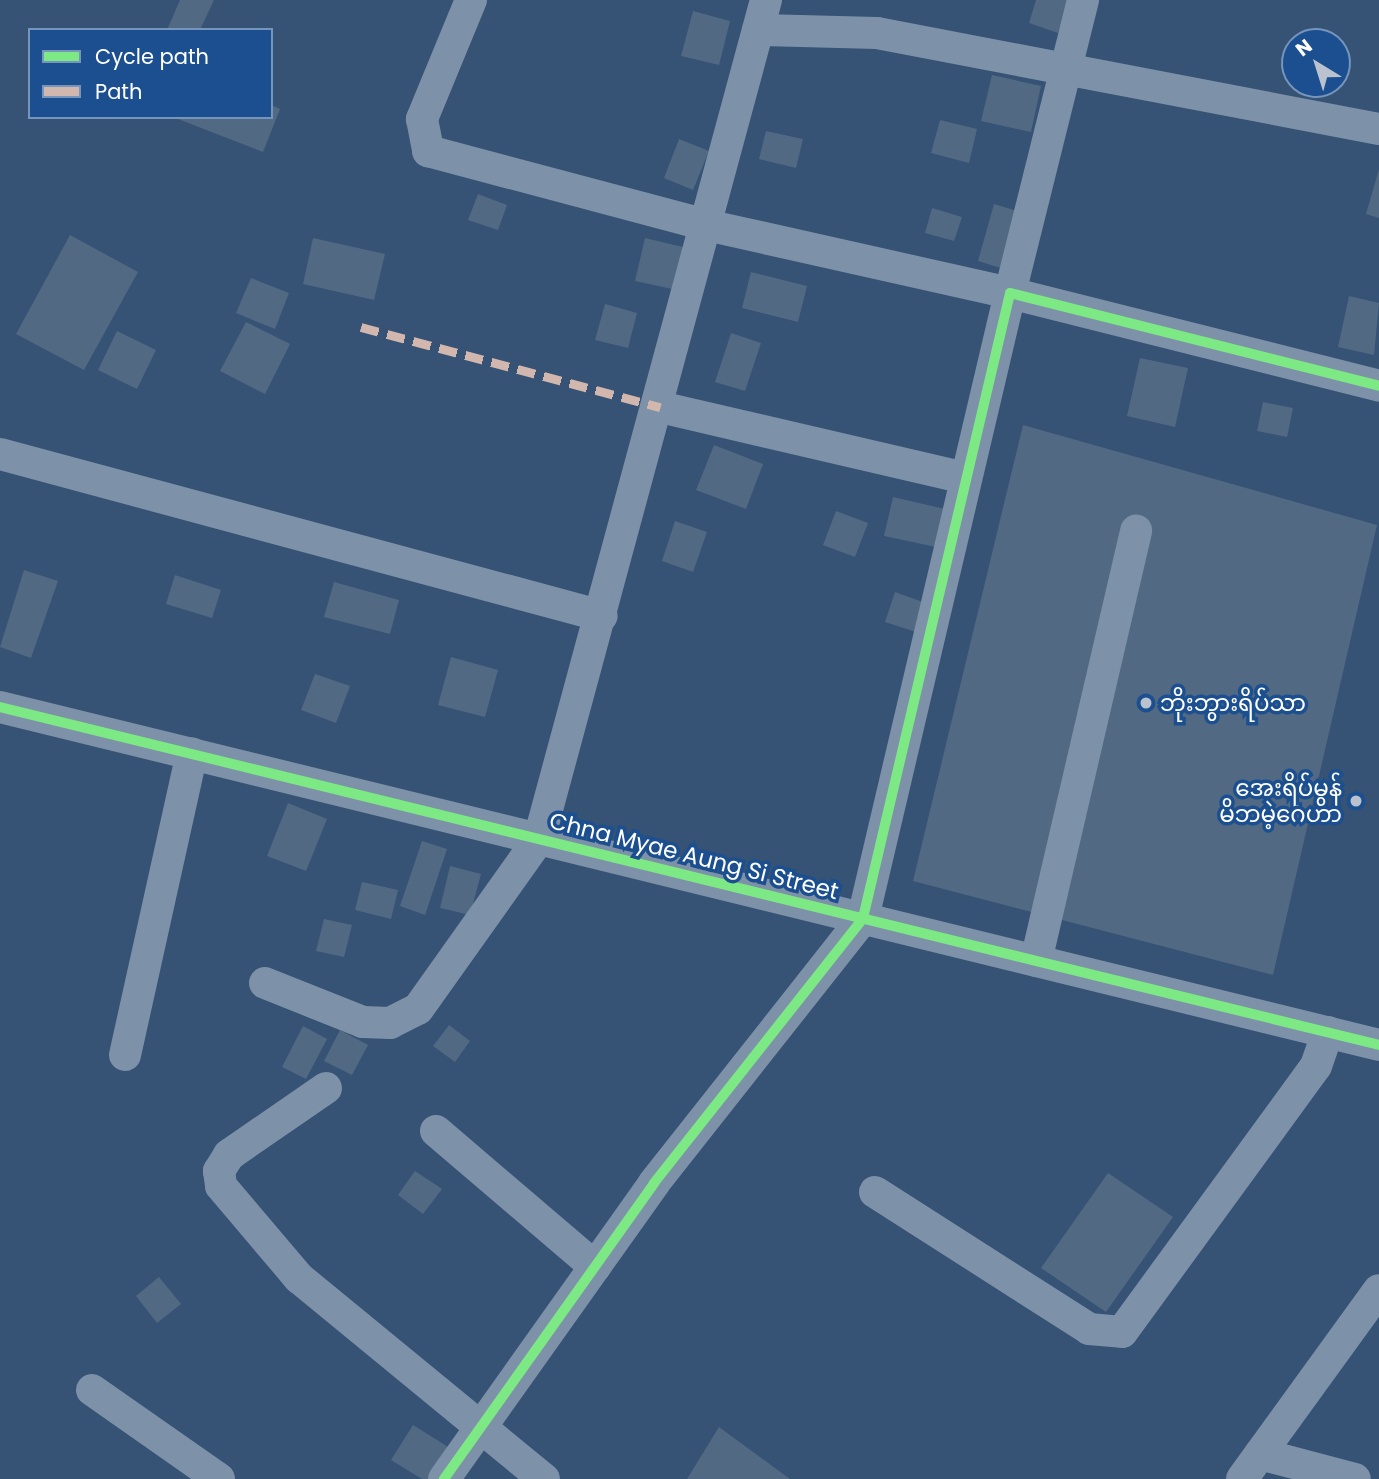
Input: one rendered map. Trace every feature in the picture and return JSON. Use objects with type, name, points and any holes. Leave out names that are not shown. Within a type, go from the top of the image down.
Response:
[{"type":"street","points":[[471,0],[422,119],[428,151],[706,225],[1010,293],[1379,386]]},
{"type":"street","points":[[444,1479],[595,1267],[863,918],[1010,293],[1083,0]]},
{"type":"street","points":[[265,983],[363,1022],[390,1023],[418,1009],[539,839],[660,407],[762,15],[877,33],[1379,129]]},
{"type":"street","points":[[660,407],[966,478]]},
{"type":"street","points":[[0,454],[602,616]]},
{"type":"street","points":[[1037,961],[1136,530]]},
{"type":"street","name":"Chna Myae Aung Si Street","points":[[0,707],[1379,1045]]},
{"type":"street","points":[[125,1055],[192,753]]},
{"type":"street","points":[[875,1192],[1089,1329],[1122,1332],[1316,1066],[1328,1032]]},
{"type":"street","points":[[326,1088],[229,1155],[219,1171],[220,1186],[299,1278],[478,1430],[544,1479]]},
{"type":"street","points":[[436,1132],[595,1267]]},
{"type":"street","points":[[1355,1479],[1251,1467],[1379,1290]]},
{"type":"street","points":[[92,1390],[219,1479]]},
{"type":"building","points":[[180,0],[214,0],[201,28],[168,28]]},
{"type":"building","points":[[1036,0],[1070,0],[1058,33],[1029,23]]},
{"type":"building","points":[[693,11],[730,21],[719,65],[681,56]]},
{"type":"building","points":[[992,75],[1041,86],[1031,132],[981,121]]},
{"type":"building","points":[[273,106],[280,109],[263,152],[178,119],[273,119]]},
{"type":"building","points":[[940,120],[977,129],[969,163],[931,153]]},
{"type":"building","points":[[766,131],[803,139],[796,168],[759,159]]},
{"type":"building","points":[[679,139],[709,151],[693,190],[664,178]]},
{"type":"building","points":[[1379,169],[1379,218],[1366,214]]},
{"type":"building","points":[[478,194],[507,205],[498,230],[468,220]]},
{"type":"building","points":[[994,204],[1024,213],[1007,270],[978,261]]},
{"type":"building","points":[[932,208],[962,217],[954,241],[925,233]]},
{"type":"building","points":[[70,235],[138,272],[84,370],[16,334]]},
{"type":"building","points":[[313,238],[385,254],[374,300],[303,284]]},
{"type":"building","points":[[645,238],[687,248],[677,290],[635,281]]},
{"type":"building","points":[[751,272],[807,286],[798,322],[742,308]]},
{"type":"building","points":[[251,278],[289,293],[275,329],[236,313]]},
{"type":"building","points":[[1349,296],[1379,303],[1374,355],[1338,347]]},
{"type":"building","points":[[605,304],[637,313],[628,348],[595,340]]},
{"type":"building","points":[[246,322],[290,344],[265,394],[220,371]]},
{"type":"building","points":[[117,331],[156,350],[137,389],[98,370]]},
{"type":"building","points":[[731,333],[761,343],[745,391],[715,382]]},
{"type":"building","points":[[1140,358],[1188,368],[1175,427],[1127,416]]},
{"type":"building","points":[[1263,402],[1293,408],[1287,437],[1257,431]]},
{"type":"building","name":"ဘိုးဘွားရိပ်သာ","points":[[1023,425],[1377,525],[1273,975],[913,881]]},
{"type":"building","points":[[714,445],[763,464],[746,509],[696,490]]},
{"type":"building","points":[[893,497],[945,509],[936,547],[884,536]]},
{"type":"building","points":[[836,511],[868,523],[855,557],[823,545]]},
{"type":"building","points":[[675,521],[707,532],[693,572],[662,561]]},
{"type":"building","points":[[24,570],[58,581],[31,658],[0,647]]},
{"type":"building","points":[[175,575],[221,590],[212,618],[166,604]]},
{"type":"building","points":[[334,582],[399,600],[390,634],[324,617]]},
{"type":"building","points":[[895,592],[931,605],[922,634],[885,622]]},
{"type":"building","points":[[451,657],[498,670],[485,717],[438,705]]},
{"type":"building","points":[[315,674],[350,686],[336,723],[301,710]]},
{"type":"building","points":[[288,803],[327,819],[306,871],[267,856]]},
{"type":"building","points":[[422,841],[447,849],[425,915],[400,906]]},
{"type":"building","points":[[450,866],[481,874],[470,915],[440,908]]},
{"type":"building","points":[[362,882],[398,890],[391,919],[355,910]]},
{"type":"building","points":[[324,919],[352,925],[344,957],[316,951]]},
{"type":"building","points":[[449,1025],[470,1041],[455,1062],[433,1046]]},
{"type":"building","points":[[303,1026],[327,1039],[306,1079],[282,1067]]},
{"type":"building","points":[[340,1030],[368,1045],[352,1075],[324,1061]]},
{"type":"building","points":[[415,1171],[442,1189],[423,1214],[398,1195]]},
{"type":"building","points":[[1108,1173],[1173,1217],[1106,1312],[1041,1268]]},
{"type":"building","points":[[159,1277],[181,1304],[157,1323],[136,1296]]},
{"type":"building","points":[[413,1425],[453,1450],[435,1479],[422,1479],[391,1460]]},
{"type":"building","points":[[719,1427],[790,1479],[687,1479]]},
{"type":"marked path","points":[[361,327],[660,407]]},
{"type":"cycle path","points":[[444,1479],[654,1183],[863,918],[1010,293],[1379,386]]},
{"type":"cycle path","points":[[0,707],[1379,1045]]},
{"type":"place","name":"ဘိုးဘွားရိပ်သာ","points":[[1146,703]]},
{"type":"place","name":"အေးရိပ်မွန် မိဘမဲ့ဂေဟာ","points":[[1356,801]]}]
